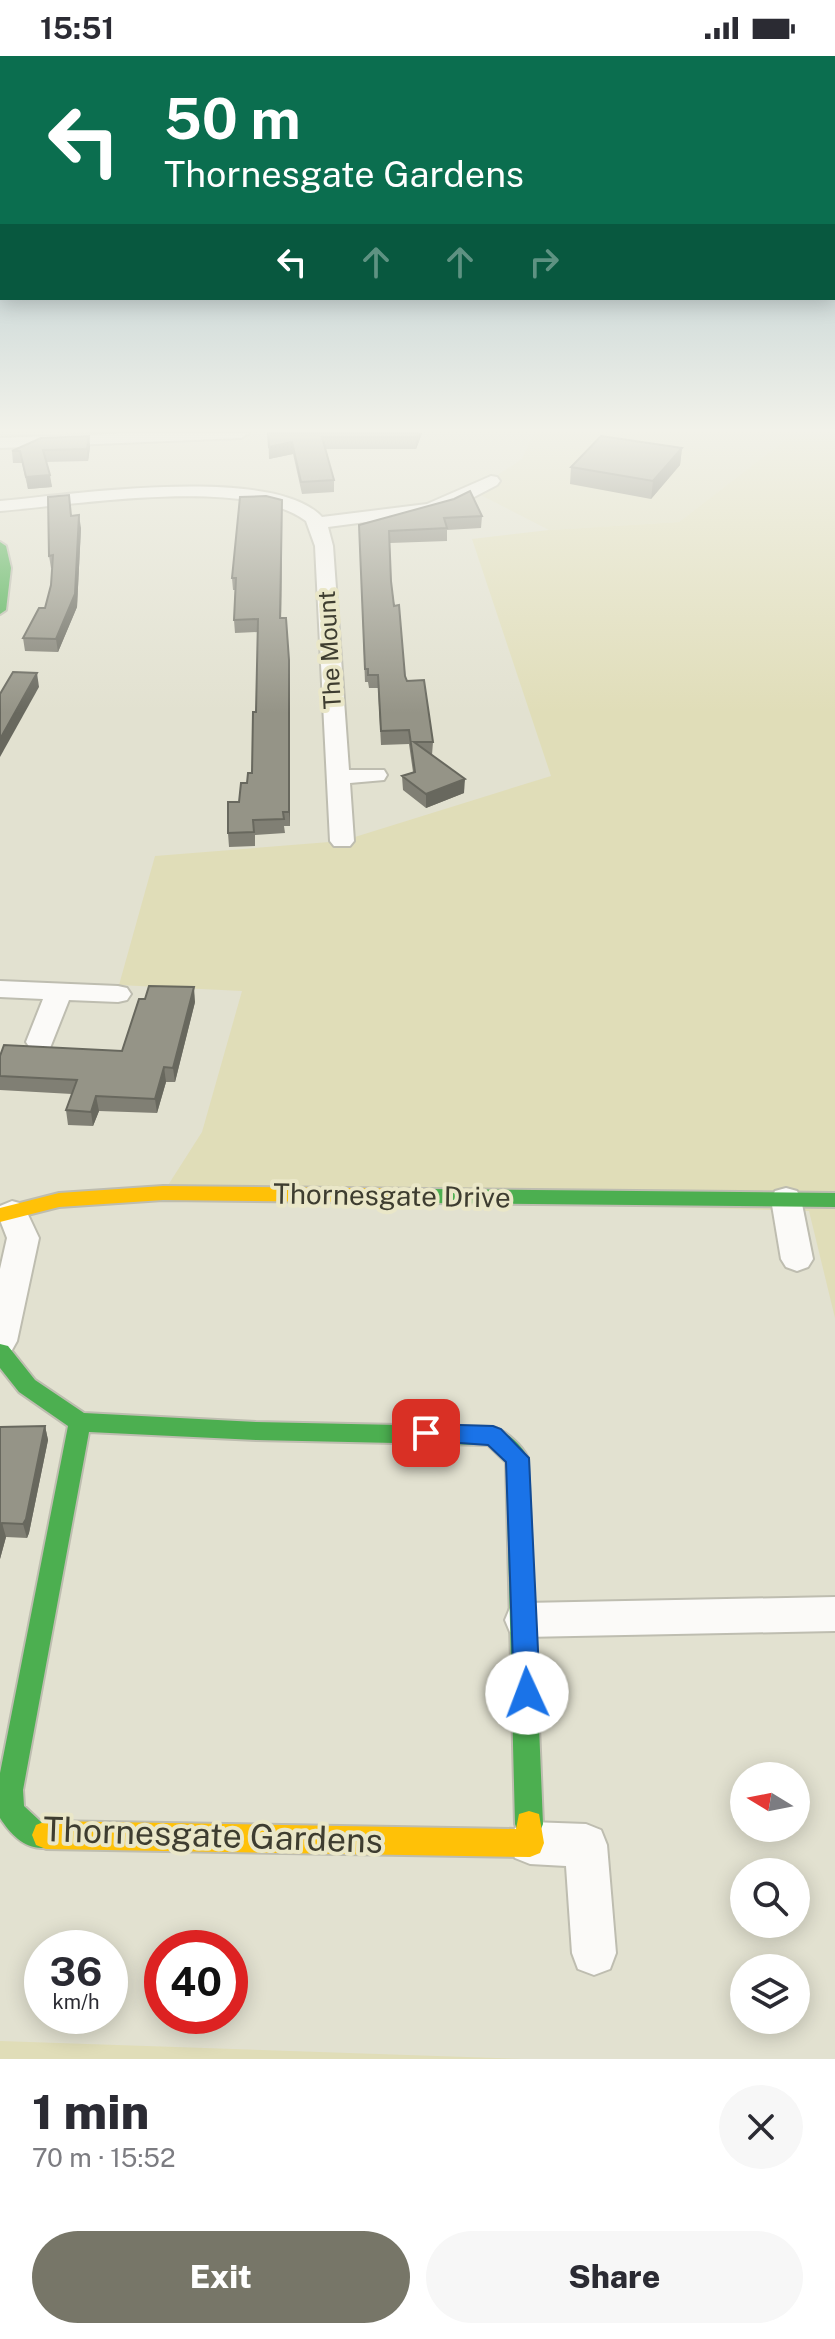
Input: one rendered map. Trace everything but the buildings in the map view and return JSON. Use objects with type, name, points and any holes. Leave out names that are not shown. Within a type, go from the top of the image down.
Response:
[{"type":"street","name":"The Mount","points":[[319,526],[324,546],[342,841]]},
{"type":"street","points":[[0,546],[5,568],[0,610]]},
{"type":"street","points":[[336,777],[376,775]]},
{"type":"street","points":[[0,989],[118,994]]},
{"type":"street","points":[[40,1042],[59,992]]},
{"type":"street","name":"Thornesgate Drive","points":[[6,1214],[59,1200],[163,1193],[835,1200]]},
{"type":"street","points":[[786,1199],[797,1259]]},
{"type":"street","points":[[0,1341],[23,1238],[6,1214]]},
{"type":"street","points":[[0,1352],[27,1386],[80,1422],[256,1431],[493,1436],[517,1458],[530,1843]]},
{"type":"street","name":"Thornesgate Gardens","points":[[80,1422],[10,1790],[11,1812],[34,1835],[586,1845],[594,1953]]},
{"type":"street","points":[[524,1620],[835,1614]]},
{"type":"shaded area","points":[[542,526],[606,526],[549,530]]},
{"type":"shaded area","points":[[606,526],[835,526],[835,1318],[809,1211],[163,1193],[202,1132],[242,991],[119,985],[155,856],[342,841],[551,776],[472,539]]},
{"type":"shaded area","points":[[0,2041],[525,2059],[0,2059]]},
{"type":"traffic: fast","points":[[0,546],[5,568],[0,610]]},
{"type":"traffic: fast","points":[[427,1196],[835,1200]]},
{"type":"traffic: fast","points":[[0,1352],[27,1386],[80,1422],[256,1431],[493,1436],[517,1458],[529,1824]]},
{"type":"traffic: fast","points":[[46,1835],[34,1835],[11,1812],[10,1790],[80,1422]]},
{"type":"traffic: slow","points":[[0,1215],[59,1200],[163,1193],[427,1196]]},
{"type":"traffic: slow","points":[[46,1835],[530,1843],[529,1824]]},
{"type":"route","points":[[426,1433],[493,1436],[517,1458],[527,1693]]}]
